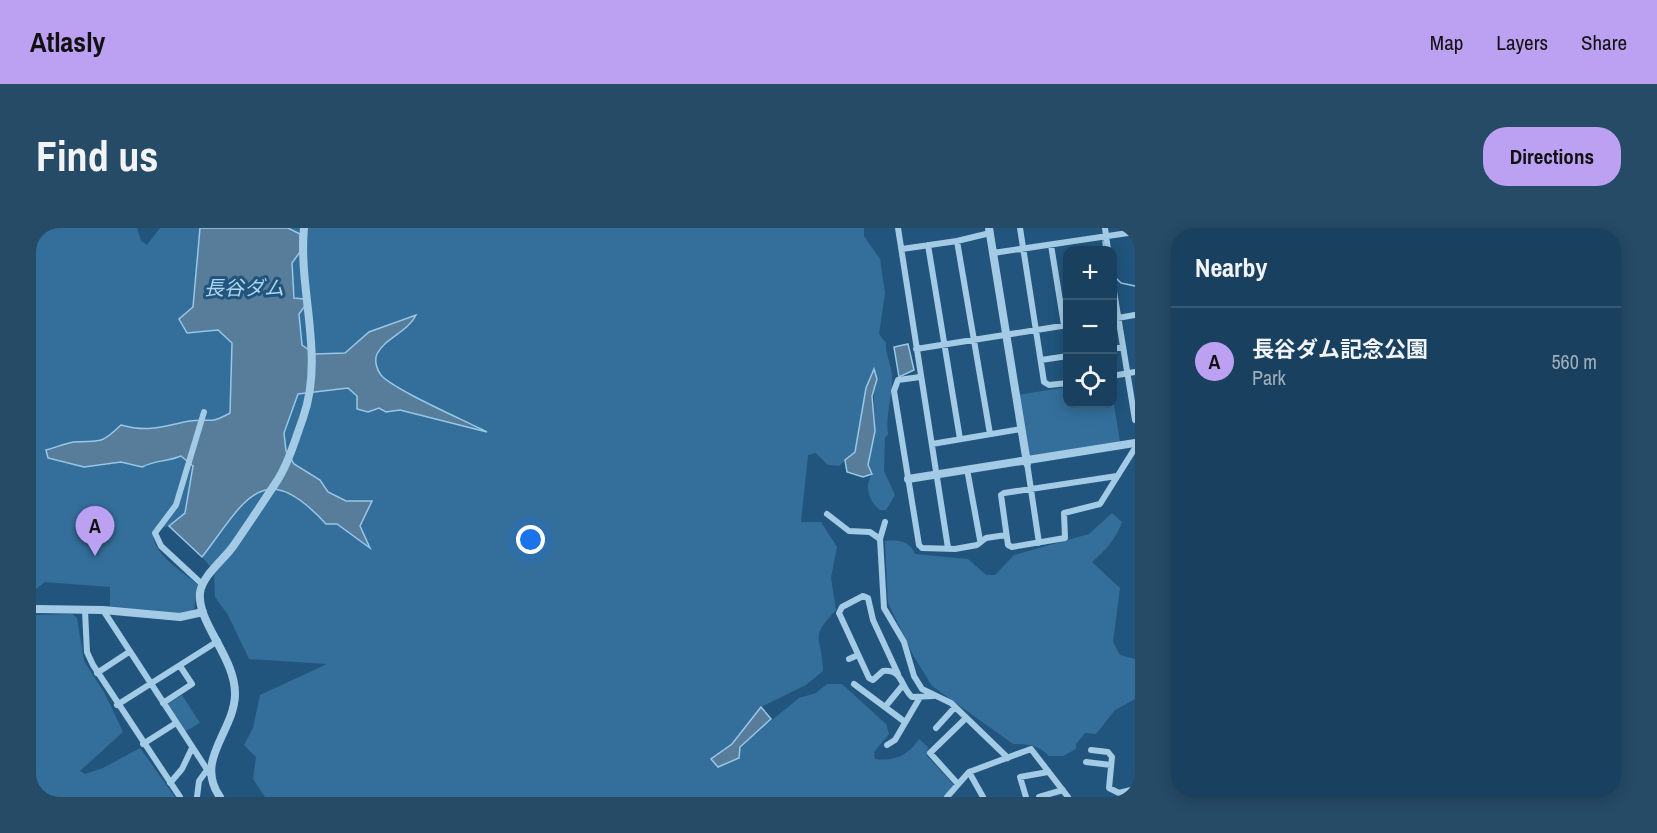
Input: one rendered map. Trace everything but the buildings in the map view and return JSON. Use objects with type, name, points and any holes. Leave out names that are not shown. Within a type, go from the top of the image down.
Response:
[{"type":"street","points":[[197,797],[199,781],[208,772],[212,756],[230,715],[235,692],[232,672],[203,612],[201,599],[203,585],[234,545],[276,483],[304,414],[312,342],[302,262],[304,228]]},
{"type":"street","points":[[898,228],[948,548]]},
{"type":"street","points":[[1020,228],[1044,382],[1048,386],[1063,383]]},
{"type":"street","points":[[1105,228],[1107,246]]},
{"type":"street","points":[[902,249],[957,241],[989,230],[1039,543]]},
{"type":"street","points":[[993,253],[1135,232]]},
{"type":"street","points":[[957,241],[990,434]]},
{"type":"street","points":[[1077,241],[1078,246]]},
{"type":"street","points":[[928,245],[960,439]]},
{"type":"street","points":[[1051,245],[1063,309]]},
{"type":"street","points":[[1117,318],[1135,315]]},
{"type":"street","points":[[1117,325],[1123,347],[1135,420]]},
{"type":"street","points":[[916,348],[1063,326]]},
{"type":"street","points":[[1117,348],[1123,347]]},
{"type":"street","points":[[1041,360],[1063,357]]},
{"type":"street","points":[[1117,375],[1135,372]]},
{"type":"street","points":[[920,376],[898,380],[894,391],[919,545],[922,548],[977,545],[980,540],[967,469]]},
{"type":"street","points":[[203,585],[161,546],[155,533],[176,505],[204,414]]},
{"type":"street","points":[[932,444],[1021,429]]},
{"type":"street","points":[[908,479],[1135,442]]},
{"type":"street","points":[[1117,476],[1001,495],[1008,545],[1012,547],[1065,538],[1067,533],[1064,513],[1100,504],[1135,448]]},
{"type":"street","points":[[827,514],[849,531],[870,532],[880,539]]},
{"type":"street","points":[[885,522],[880,539],[884,608],[904,642],[914,676],[921,689],[955,707],[1008,758]]},
{"type":"street","points":[[980,540],[1006,535]]},
{"type":"street","points":[[898,674],[886,670],[871,679],[839,613],[842,607],[863,596],[868,598],[873,620],[898,674],[903,685],[909,694],[919,699],[933,696]]},
{"type":"street","points":[[36,609],[104,610],[180,617],[203,612]]},
{"type":"street","points":[[104,610],[208,772],[220,797]]},
{"type":"street","points":[[85,611],[87,652],[97,673],[180,797]]},
{"type":"street","points":[[117,705],[218,640]]},
{"type":"street","points":[[97,673],[129,652]]},
{"type":"street","points":[[849,659],[858,655]]},
{"type":"street","points":[[163,703],[192,684],[180,666]]},
{"type":"street","points":[[854,684],[905,722]]},
{"type":"street","points":[[885,707],[903,685]]},
{"type":"street","points":[[887,745],[895,740],[919,699]]},
{"type":"street","points":[[936,728],[955,707]]},
{"type":"street","points":[[958,784],[930,753],[966,718]]},
{"type":"street","points":[[143,744],[176,723]]},
{"type":"street","points":[[170,783],[182,770],[192,748]]},
{"type":"street","points":[[947,797],[969,772],[1031,749],[1068,797]]},
{"type":"street","points":[[1091,750],[1108,752],[1112,757],[1109,788],[1119,793],[1135,789]]},
{"type":"street","points":[[1086,762],[1111,765]]},
{"type":"street","points":[[969,772],[983,797]]},
{"type":"street","points":[[1026,797],[1020,777],[1048,772]]},
{"type":"street","points":[[1039,797],[1064,790]]},
{"type":"shaded area","points":[[36,228],[137,228],[141,241],[147,245],[160,228],[200,228],[193,307],[187,333],[218,330],[232,343],[231,413],[214,420],[190,421],[156,428],[121,425],[110,436],[94,444],[73,442],[48,458],[99,466],[121,462],[142,467],[180,456],[194,465],[185,513],[169,526],[154,530],[156,546],[162,554],[198,585],[194,609],[187,614],[110,609],[110,587],[45,582],[36,589]]},
{"type":"shaded area","points":[[288,228],[864,228],[864,236],[880,259],[885,293],[879,334],[886,343],[892,384],[888,435],[885,437],[884,471],[895,495],[886,510],[880,510],[873,503],[868,489],[872,474],[868,465],[875,431],[873,370],[866,388],[855,452],[839,466],[828,465],[816,453],[808,455],[801,522],[821,522],[837,547],[831,578],[836,610],[819,633],[823,671],[806,685],[761,707],[732,744],[739,747],[799,698],[816,693],[827,684],[842,684],[886,724],[889,734],[874,752],[875,759],[882,760],[900,756],[911,749],[919,739],[928,747],[927,756],[954,785],[943,797],[265,797],[253,779],[256,757],[244,745],[253,728],[260,695],[327,664],[249,659],[228,615],[215,597],[214,571],[202,557],[243,504],[256,494],[270,489],[286,492],[304,503],[326,524],[337,524],[369,547],[346,501],[328,492],[320,480],[294,464],[286,451],[284,433],[298,394],[348,388],[357,396],[357,409],[368,412],[379,408],[386,412],[400,410],[484,431],[406,392],[381,373],[376,364],[379,353],[388,342],[411,325],[369,332],[345,353],[315,354],[302,345],[291,262],[300,252],[300,234]]},
{"type":"shaded area","points":[[1063,388],[1063,408],[1115,408],[1120,442],[1028,458],[1018,395]]},
{"type":"shaded area","points":[[1112,513],[1122,522],[1120,528],[1110,544],[1092,562],[1120,588],[1113,642],[1120,655],[1135,659],[1135,699],[1115,710],[1096,734],[1085,733],[1076,744],[1076,749],[1063,756],[1049,756],[1033,746],[1013,744],[932,686],[913,655],[888,603],[885,541],[903,542],[910,546],[915,554],[968,559],[986,575],[995,575],[1014,555],[1089,534]]},
{"type":"shaded area","points":[[72,614],[77,618],[84,661],[105,694],[123,732],[80,771],[85,774],[103,768],[140,748],[175,797],[36,797],[36,615]]},
{"type":"shaded area","points":[[182,695],[200,723],[184,732],[167,704]]},
{"type":"water","name":"長谷ダム","points":[[200,228],[288,228],[300,234],[300,252],[292,263],[294,298],[304,299],[305,306],[299,314],[302,345],[315,354],[345,353],[369,332],[416,315],[408,326],[386,343],[377,354],[377,368],[381,375],[400,389],[487,432],[400,410],[386,412],[379,408],[368,412],[357,409],[357,396],[348,388],[298,394],[284,433],[286,451],[294,464],[320,480],[328,492],[346,501],[372,501],[360,526],[370,548],[337,524],[326,524],[304,503],[286,492],[270,489],[256,494],[243,504],[202,557],[169,526],[185,513],[193,466],[181,456],[142,467],[121,462],[84,467],[48,458],[46,450],[71,443],[99,441],[121,425],[156,428],[190,421],[213,420],[230,413],[232,343],[218,330],[187,333],[179,319],[193,307]]},
{"type":"water","points":[[908,344],[914,370],[899,377],[894,347]]},
{"type":"water","points":[[874,369],[877,379],[872,396],[875,431],[868,465],[872,474],[863,477],[847,472],[845,460],[855,452],[866,388]]},
{"type":"water","points":[[761,707],[771,719],[740,747],[739,758],[718,767],[711,759],[732,744]]},
{"type":"waterway","points":[[1103,241],[1104,246]]},
{"type":"waterway","points":[[1117,279],[1121,283],[1135,286]]},
{"type":"place","name":"長谷ダム記念公園","points":[[95,556]]}]
